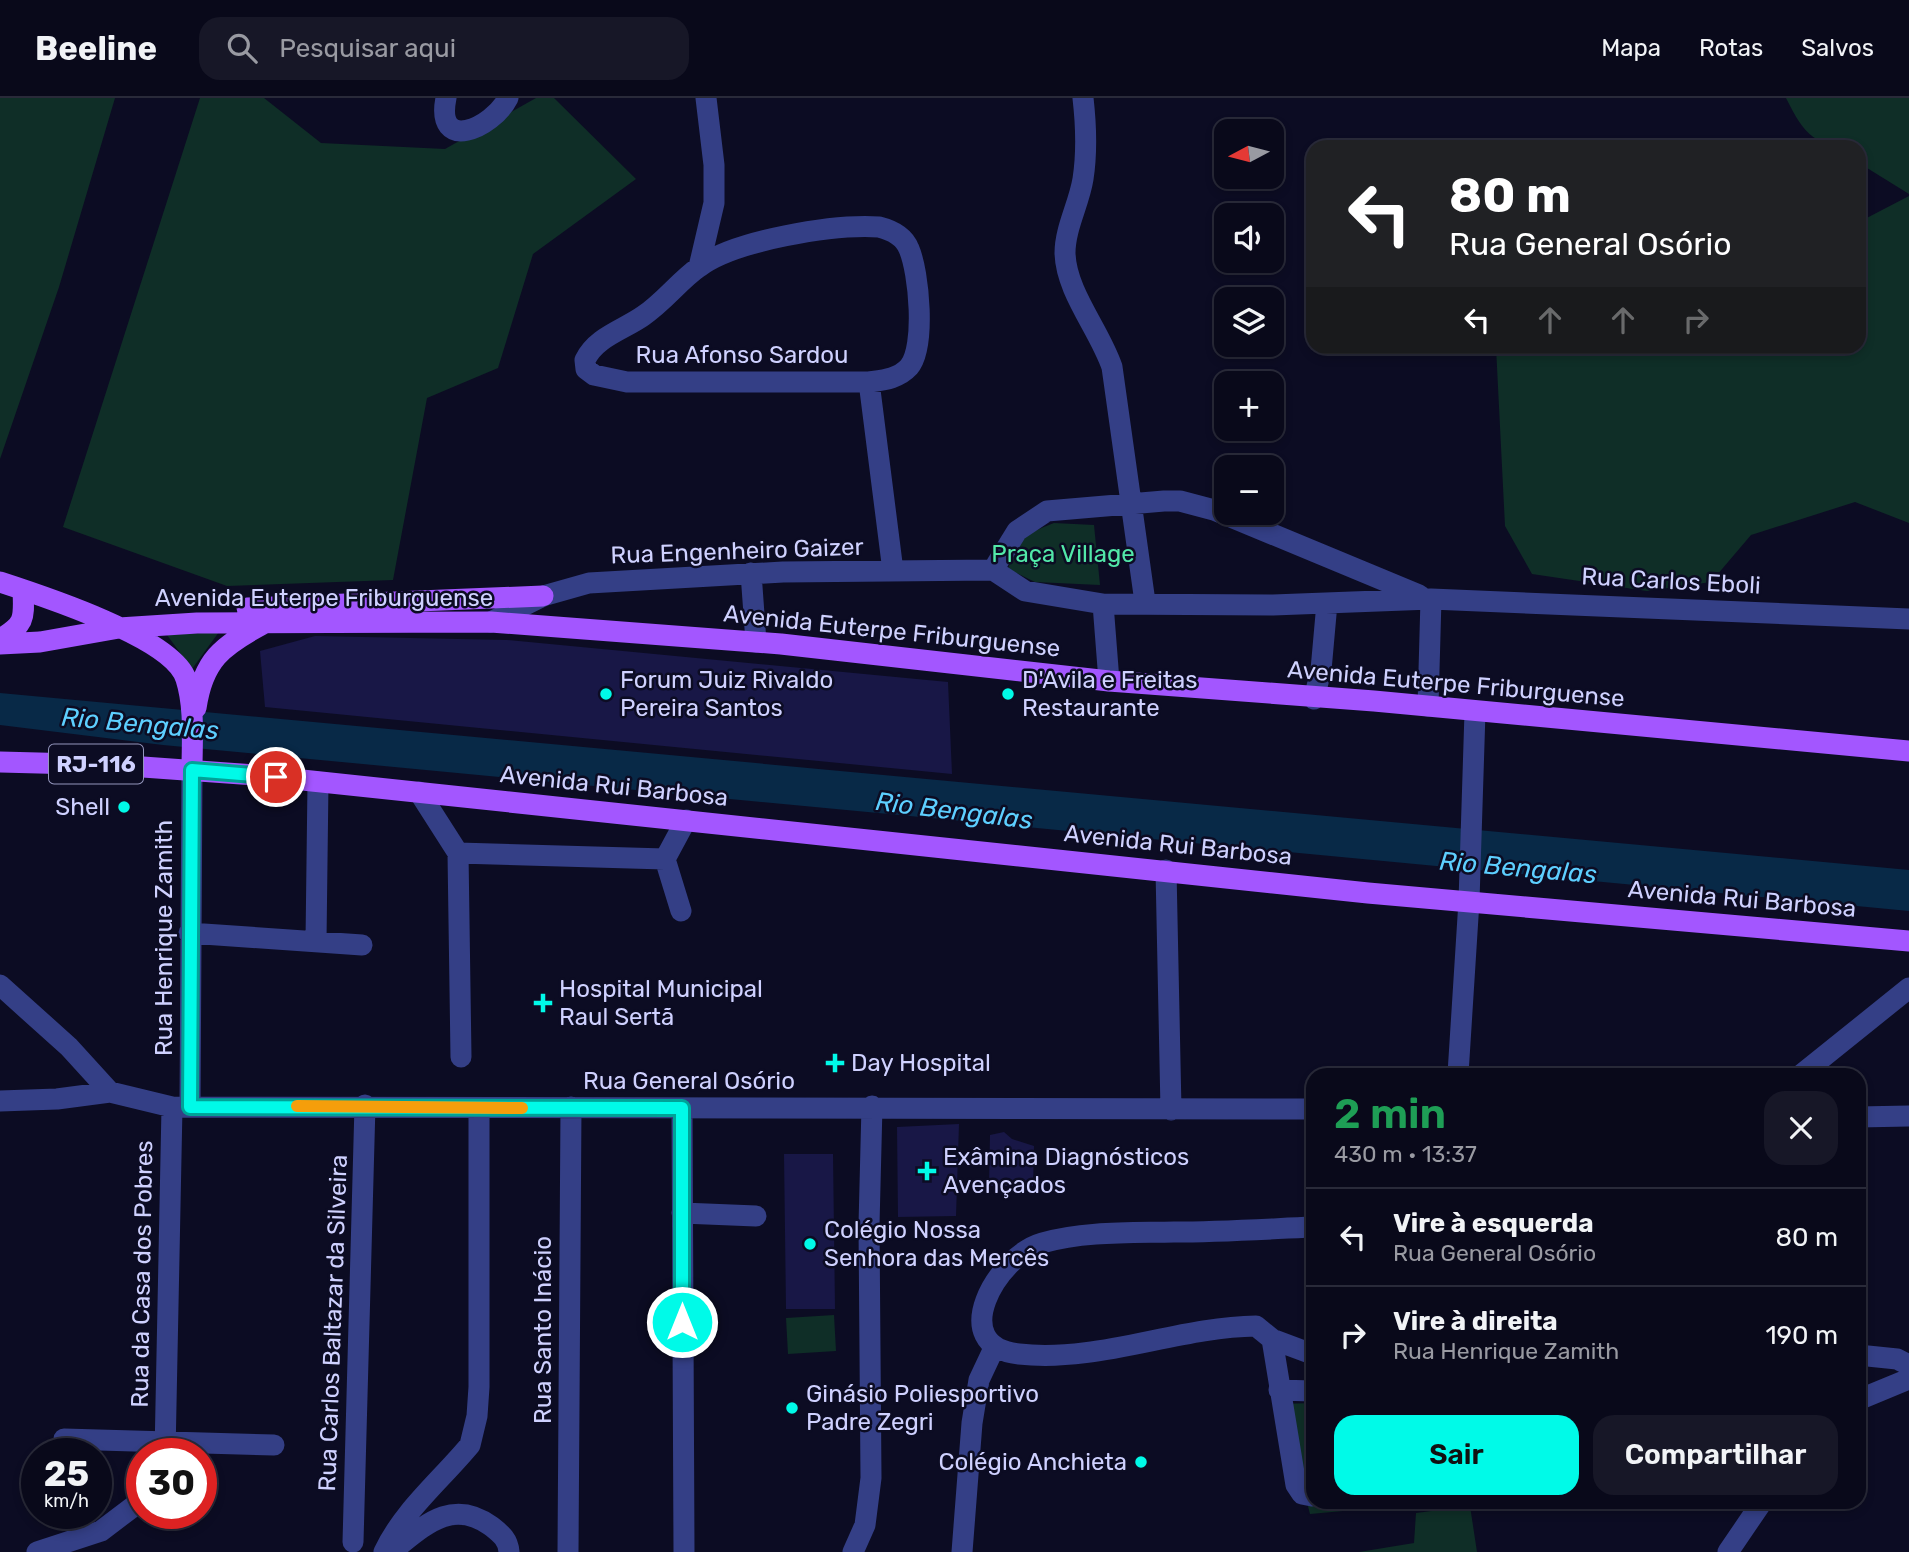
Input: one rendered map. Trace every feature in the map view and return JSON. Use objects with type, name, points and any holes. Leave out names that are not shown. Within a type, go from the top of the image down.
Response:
[{"type":"main road","points":[[0,582],[98,617],[162,651],[186,677],[192,731],[192,770]]},
{"type":"main road","points":[[0,641],[18,629],[24,618],[23,590]]},
{"type":"main road","points":[[98,617],[324,603],[542,596]]},
{"type":"main road","points":[[192,731],[199,688],[217,654],[231,641],[269,621]]},
{"type":"main road","name":"Avenida Euterpe Friburguense","points":[[0,641],[40,642],[119,628],[269,621],[491,622],[921,657],[1109,681],[1429,706],[1909,751]]},
{"type":"main road","name":"RJ-116","points":[[0,762],[192,770]]},
{"type":"main road","name":"Avenida Rui Barbosa","points":[[192,770],[1469,901],[1909,941]]},
{"type":"street","points":[[446,98],[445,116],[448,123],[453,128],[467,131],[495,118],[508,98]]},
{"type":"street","points":[[699,267],[714,203],[714,165],[706,98]]},
{"type":"street","points":[[1083,98],[1086,143],[1083,180],[1065,251],[1076,296],[1105,346],[1112,367],[1146,602]]},
{"type":"street","points":[[699,267],[754,244],[800,233],[866,226],[891,230],[909,248],[919,342],[910,365],[902,374],[869,382]]},
{"type":"street","name":"Rua Afonso Sardou","points":[[699,267],[662,303],[596,344],[585,360],[586,369],[594,375],[627,382],[869,382],[893,571]]},
{"type":"street","points":[[1180,501],[1214,510],[1387,584],[1431,599],[1327,603],[1103,604],[1025,592],[993,570],[1017,531],[1035,516],[1059,508],[1180,501]]},
{"type":"street","name":"Rua Engenheiro Gaizer","points":[[491,622],[542,596],[589,583],[751,573],[993,570]]},
{"type":"street","points":[[751,573],[756,642]]},
{"type":"street","points":[[1429,706],[1431,599]]},
{"type":"street","name":"Rua Carlos Eboli","points":[[1431,599],[1909,619]]},
{"type":"street","points":[[1314,699],[1321,670],[1327,603]]},
{"type":"street","points":[[1103,604],[1109,681]]},
{"type":"street","points":[[1458,1068],[1469,901],[1475,712]]},
{"type":"street","name":"Rua Henrique Zamith","points":[[181,1107],[189,933],[192,770]]},
{"type":"street","points":[[316,941],[318,782]]},
{"type":"street","points":[[419,792],[458,853],[461,1056]]},
{"type":"street","points":[[681,911],[665,859],[686,820]]},
{"type":"street","points":[[458,853],[665,859]]},
{"type":"street","points":[[1166,870],[1171,1110]]},
{"type":"street","points":[[189,933],[362,945]]},
{"type":"street","points":[[0,985],[69,1047],[110,1091]]},
{"type":"street","points":[[1812,1068],[1909,988]]},
{"type":"street","name":"Rua General Osório","points":[[0,1101],[57,1099],[110,1091],[181,1107],[872,1106],[1306,1110]]},
{"type":"street","name":"Rua Carlos Baltazar da Silveira","points":[[353,1542],[365,1105]]},
{"type":"street","points":[[853,1552],[865,1525],[871,1478],[869,1225],[872,1106]]},
{"type":"street","name":"Rua da Casa dos Pobres","points":[[165,1438],[181,1107]]},
{"type":"street","name":"Rua Santo Inácio","points":[[568,1552],[571,1107]]},
{"type":"street","points":[[384,1552],[392,1534],[470,1445],[475,1431],[479,1387],[479,1108]]},
{"type":"street","points":[[682,1108],[684,1552]]},
{"type":"street","points":[[1866,1117],[1909,1116]]},
{"type":"street","points":[[682,1213],[756,1216]]},
{"type":"street","points":[[1306,1227],[1108,1234],[1039,1244],[1005,1268],[981,1308],[982,1330],[995,1346],[1016,1354],[1074,1353],[1223,1326],[1256,1326],[1272,1339],[1306,1352]]},
{"type":"street","points":[[1272,1339],[1296,1485],[1302,1494],[1306,1495]]},
{"type":"street","points":[[962,1552],[972,1423],[979,1380],[995,1346]]},
{"type":"street","points":[[1866,1357],[1897,1359],[1909,1365]]},
{"type":"street","points":[[1866,1397],[1909,1379]]},
{"type":"street","points":[[1279,1390],[1306,1391]]},
{"type":"street","points":[[217,1447],[274,1445]]},
{"type":"street","points":[[1728,1552],[1757,1509]]},
{"type":"street","points":[[37,1552],[101,1531],[126,1512]]},
{"type":"street","points":[[391,1552],[438,1518],[464,1514],[478,1517],[504,1537],[509,1552]]},
{"type":"street","points":[[101,1531],[106,1552]]},
{"type":"green space","points":[[0,98],[115,98],[59,287],[0,459]]},
{"type":"green space","points":[[200,98],[264,98],[321,143],[445,149],[536,98],[554,98],[636,179],[533,254],[498,368],[427,398],[393,580],[227,586],[63,527]]},
{"type":"green space","points":[[1786,98],[1909,98],[1909,194],[1866,167],[1866,140],[1818,140],[1799,122]]},
{"type":"green space","points":[[1909,196],[1909,523],[1855,502],[1751,535],[1711,582],[1647,591],[1532,574],[1505,526],[1496,354],[1866,354],[1866,218]]},
{"type":"green space","name":"Praça Village","points":[[1054,523],[1094,525],[1100,585],[1035,582],[1008,569],[1023,538]]},
{"type":"green space","points":[[219,632],[192,669],[167,635]]},
{"type":"green space","points":[[1304,1288],[1306,1336],[1304,1336]]},
{"type":"green space","points":[[834,1315],[836,1351],[788,1354],[786,1318]]},
{"type":"green space","points":[[1306,1403],[1306,1499],[1281,1404]]},
{"type":"green space","points":[[1309,1509],[1365,1509],[1310,1514]]},
{"type":"green space","points":[[1470,1509],[1477,1552],[1359,1552],[1414,1543],[1416,1513]]},
{"type":"water","name":"Rio Bengalas","points":[[0,693],[1909,870],[1909,911],[163,745],[0,725]]},
{"type":"building","name":"Forum Juiz Rivaldo Pereira Santos","points":[[315,636],[507,640],[948,682],[952,774],[265,707],[260,651]]},
{"type":"building","name":"Exâmina Diagnósticos Avençados","points":[[959,1124],[956,1216],[898,1217],[897,1127]]},
{"type":"building","points":[[1004,1132],[1012,1139],[1034,1146],[1033,1186],[989,1186],[990,1135]]},
{"type":"building","points":[[784,1154],[833,1154],[835,1309],[786,1309]]},
{"type":"slow traffic","points":[[297,1106],[522,1108]]},
{"type":"place","name":"Forum Juiz Rivaldo Pereira Santos","points":[[606,694]]},
{"type":"place","name":"D'Avila e Freitas Restaurante","points":[[1008,694]]},
{"type":"place","name":"Shell","points":[[124,807]]},
{"type":"place","name":"Hospital Municipal Raul Sertã","points":[[543,1003]]},
{"type":"place","name":"Day Hospital","points":[[835,1063]]},
{"type":"place","name":"Exâmina Diagnósticos Avençados","points":[[927,1171]]},
{"type":"place","name":"Colégio Nossa Senhora das Mercês","points":[[810,1244]]},
{"type":"place","name":"Ginásio Poliesportivo Padre Zegri","points":[[792,1408]]},
{"type":"place","name":"Colégio Anchieta","points":[[1141,1462]]},
{"type":"route","points":[[276,777],[192,770],[190,1107],[365,1105],[425,1108],[682,1108],[682,1322]]}]
